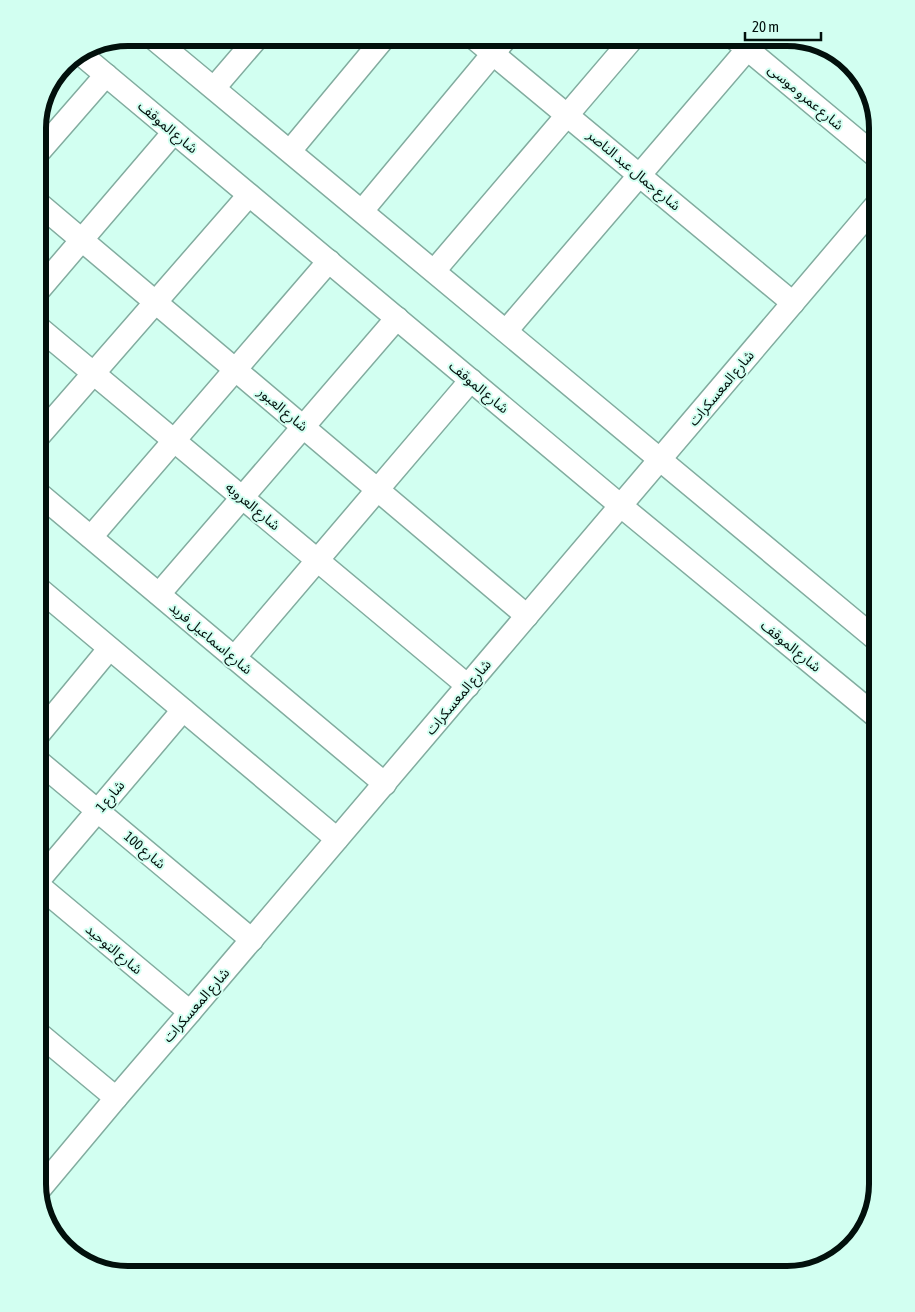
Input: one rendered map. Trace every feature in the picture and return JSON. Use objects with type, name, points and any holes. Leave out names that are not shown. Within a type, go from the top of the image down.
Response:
[{"type":"street","points":[[163,46],[869,633]]},
{"type":"street","points":[[214,88],[250,46]]},
{"type":"street","points":[[290,151],[377,46]]},
{"type":"street","points":[[362,211],[499,46]]},
{"type":"street","name":"شارع جمال عبد الناصر","points":[[501,46],[567,115],[793,303]]},
{"type":"street","points":[[434,271],[626,46]]},
{"type":"street","points":[[506,331],[640,175],[742,46]]},
{"type":"street","name":"شارع عمرو موسى","points":[[752,46],[869,149]]},
{"type":"street","name":"شارع الموقف","points":[[86,58],[621,506],[869,710]]},
{"type":"street","points":[[46,144],[106,75]]},
{"type":"street","points":[[46,282],[174,132]]},
{"type":"street","points":[[46,428],[249,195]]},
{"type":"street","name":"شارع العبور","points":[[46,210],[527,616]]},
{"type":"street","name":"شارع المعسكرات","points":[[46,1182],[869,214]]},
{"type":"street","points":[[91,538],[329,261]]},
{"type":"street","points":[[159,594],[397,318]]},
{"type":"street","name":"شارع العروبه","points":[[46,334],[468,686]]},
{"type":"street","points":[[234,658],[471,380]]},
{"type":"street","name":"شارع اسماعيل فريد","points":[[46,500],[385,784]]},
{"type":"street","points":[[46,595],[338,839]]},
{"type":"street","points":[[46,724],[109,649]]},
{"type":"street","name":"شارع 1","points":[[46,872],[183,710]]},
{"type":"street","name":"شارع 100","points":[[46,768],[252,940]]},
{"type":"street","name":"شارع التوحيد","points":[[46,892],[190,1012]]},
{"type":"street","points":[[46,1040],[116,1098]]}]
